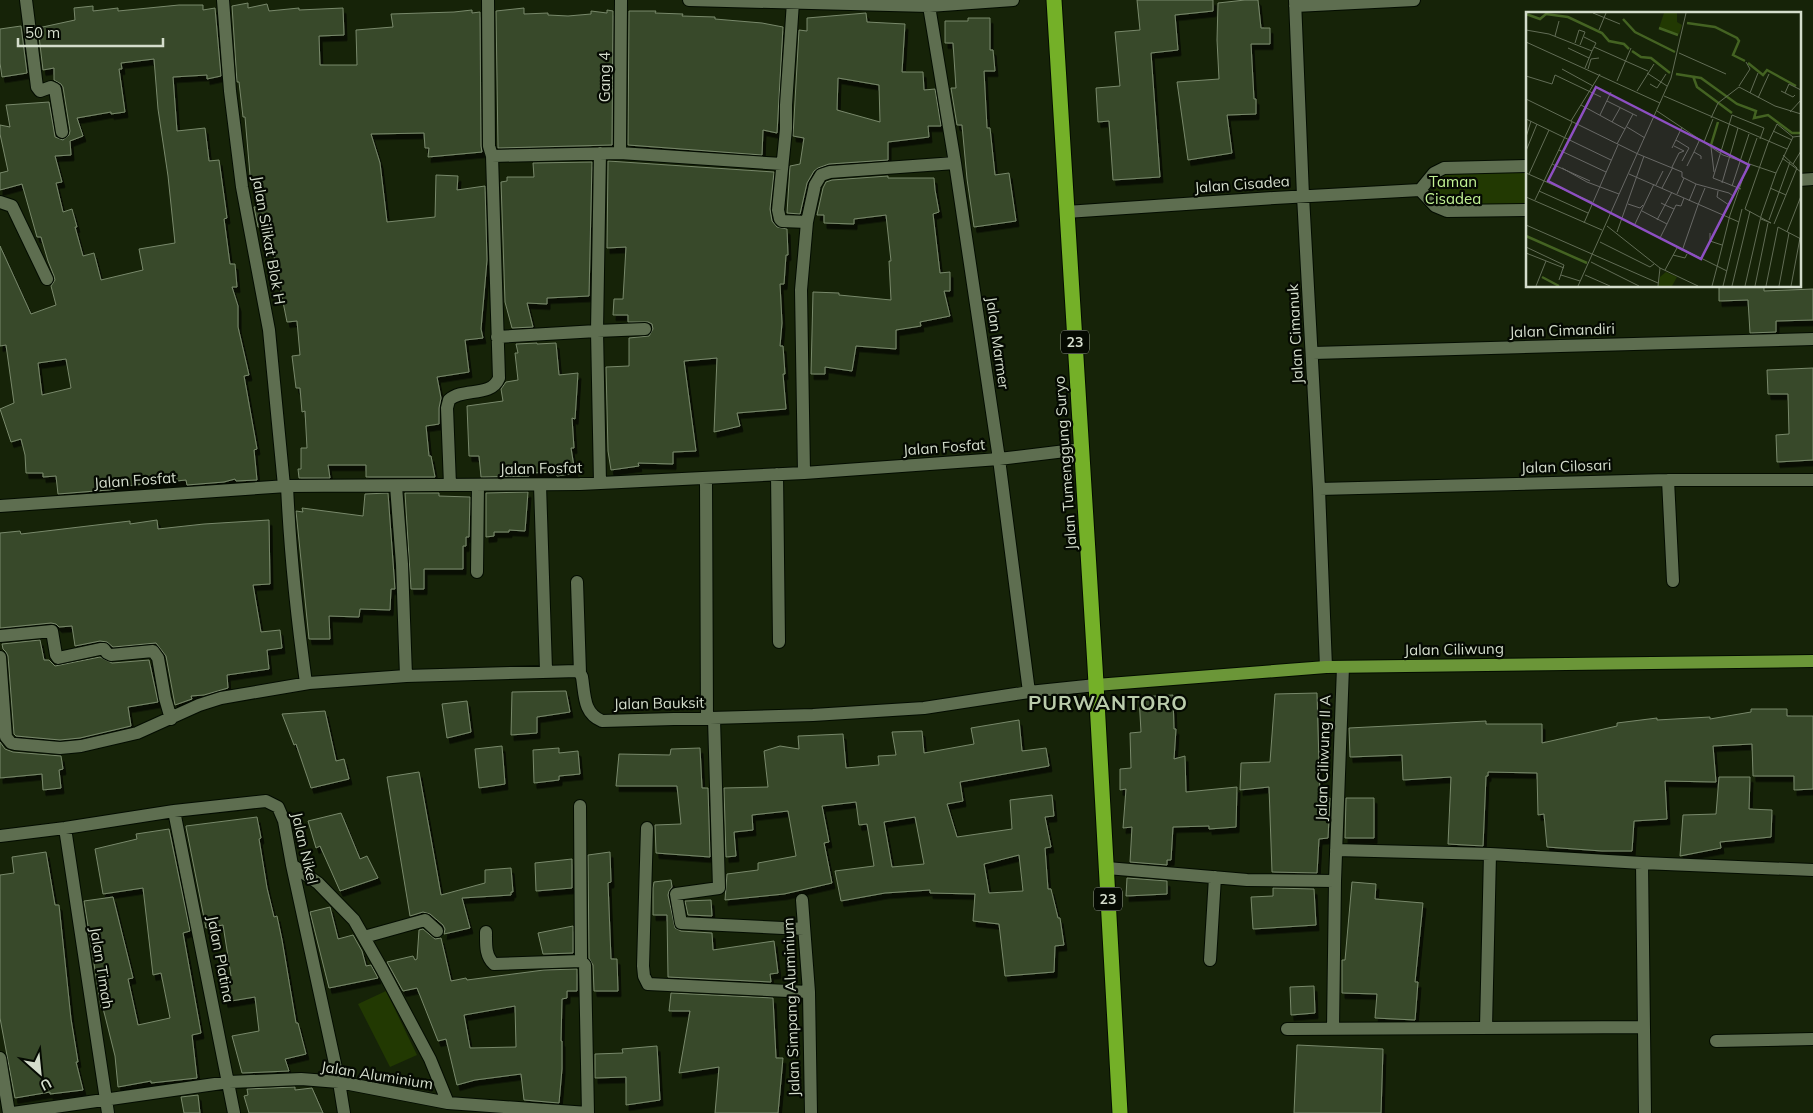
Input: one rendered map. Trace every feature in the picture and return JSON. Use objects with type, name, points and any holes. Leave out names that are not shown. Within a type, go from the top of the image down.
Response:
[{"type":"highway","name":"Jalan Tumenggung Suryo","points":[[1054,0],[1096,685]]},
{"type":"highway","name":"23","points":[[1096,685],[1120,1113]]},
{"type":"main road","name":"Jalan Ciliwung","points":[[1096,685],[1326,667],[1813,661]]},
{"type":"street","points":[[26,0],[37,87],[40,91],[52,87],[54,89],[62,132]]},
{"type":"street","name":"Jalan Silikat Blok H","points":[[223,0],[230,91],[242,187],[269,330],[286,486],[296,618],[306,684]]},
{"type":"street","points":[[450,485],[448,404],[452,396],[490,388],[497,382],[499,373],[492,156],[490,146],[488,0]]},
{"type":"street","name":"Gang 4","points":[[620,153],[621,0]]},
{"type":"street","points":[[690,0],[928,3],[1013,0]]},
{"type":"street","points":[[1295,3],[1414,0]]},
{"type":"street","points":[[793,2],[786,129],[778,210],[782,222],[807,222]]},
{"type":"street","name":"Jalan Marmer","points":[[928,3],[955,163],[999,459],[1029,692]]},
{"type":"street","name":"Jalan Cimanuk","points":[[1295,3],[1303,196],[1313,353],[1326,667]]},
{"type":"street","points":[[600,153],[597,331],[600,483]]},
{"type":"street","points":[[492,156],[620,153],[782,164]]},
{"type":"street","points":[[804,474],[800,290],[807,222],[815,185],[821,175],[830,172],[955,163]]},
{"type":"street","points":[[1526,166],[1444,168],[1434,173],[1420,190],[1435,206],[1447,211],[1526,210]]},
{"type":"street","points":[[1800,180],[1813,179]]},
{"type":"street","name":"Jalan Cisadea","points":[[1066,212],[1420,190]]},
{"type":"street","points":[[0,202],[12,206],[47,279]]},
{"type":"street","points":[[497,337],[645,329]]},
{"type":"street","name":"Jalan Cimandiri","points":[[1313,353],[1813,339]]},
{"type":"street","name":"Jalan Fosfat","points":[[0,506],[286,486],[540,485],[804,474],[999,459],[1082,450]]},
{"type":"street","points":[[776,474],[779,642]]},
{"type":"street","points":[[706,478],[710,719],[719,888],[676,894],[681,923],[804,929]]},
{"type":"street","points":[[1668,480],[1674,581]]},
{"type":"street","name":"Jalan Cilosari","points":[[1319,489],[1668,480],[1813,480]]},
{"type":"street","points":[[477,572],[478,485]]},
{"type":"street","points":[[540,485],[546,670]]},
{"type":"street","points":[[396,486],[402,564],[406,676]]},
{"type":"street","name":"Jalan Bauksit","points":[[577,582],[580,673],[588,711],[602,721],[813,715],[924,708],[1029,692],[1096,685]]},
{"type":"street","points":[[0,636],[52,631],[58,658],[100,649],[104,649],[107,653],[112,654],[152,651],[158,658],[171,719]]},
{"type":"street","points":[[0,657],[6,737],[11,743],[60,748],[81,746],[137,733],[199,705],[221,698],[306,684],[406,676],[546,670],[577,670],[580,673]]},
{"type":"street","name":"Jalan Ciliwung II A","points":[[1333,1029],[1335,880],[1343,667]]},
{"type":"street","name":"Jalan Nikel","points":[[0,836],[174,811],[266,802],[278,807],[284,821],[344,1113]]},
{"type":"street","points":[[580,806],[581,961],[585,966],[588,1113]]},
{"type":"street","name":"Jalan Platina","points":[[174,811],[234,1113]]},
{"type":"street","name":"Jalan Timah","points":[[65,828],[108,1113]]},
{"type":"street","points":[[647,828],[643,966],[644,976],[648,984],[809,992]]},
{"type":"street","points":[[1336,850],[1490,854],[1813,870]]},
{"type":"street","points":[[1486,1027],[1490,854]]},
{"type":"street","points":[[1642,863],[1645,1113]]},
{"type":"street","points":[[292,865],[318,883],[354,920],[430,1058],[448,1103]]},
{"type":"street","points":[[1107,868],[1247,880],[1335,880]]},
{"type":"street","points":[[1210,960],[1215,877]]},
{"type":"street","name":"Jalan Simpang Aluminium","points":[[802,900],[809,992],[811,1113]]},
{"type":"street","points":[[364,937],[425,920],[437,931]]},
{"type":"street","points":[[486,932],[487,954],[489,960],[494,964],[581,961]]},
{"type":"street","points":[[1287,1029],[1643,1027]]},
{"type":"street","points":[[1716,1041],[1813,1039]]},
{"type":"street","points":[[0,1058],[9,1113]]},
{"type":"street","name":"Jalan Aluminium","points":[[14,1113],[229,1082],[301,1079],[339,1082],[448,1103],[540,1112],[588,1113]]},
{"type":"green space","name":"Taman Cisadea","points":[[1526,171],[1526,204],[1448,206],[1438,199],[1434,190],[1435,181],[1447,173]]},
{"type":"green space","points":[[386,991],[417,1055],[390,1067],[358,1004]]},
{"type":"building","points":[[1137,0],[1213,0],[1213,11],[1175,15],[1178,50],[1151,53],[1160,177],[1113,180],[1109,121],[1098,122],[1096,88],[1120,86],[1115,32],[1140,30]]},
{"type":"building","points":[[1258,0],[1261,28],[1270,28],[1270,44],[1251,44],[1256,114],[1227,115],[1232,153],[1188,160],[1177,82],[1219,79],[1218,3]]},
{"type":"building","points":[[248,3],[248,8],[267,4],[269,11],[299,8],[299,10],[343,8],[344,35],[319,36],[320,65],[357,65],[356,30],[393,27],[391,14],[472,10],[472,13],[480,12],[482,152],[428,157],[429,148],[425,148],[424,133],[371,134],[380,163],[387,222],[435,217],[436,175],[458,176],[457,190],[485,186],[487,260],[481,329],[483,338],[465,340],[469,372],[437,377],[441,398],[439,424],[426,426],[429,456],[431,456],[435,477],[366,477],[366,465],[328,465],[330,478],[299,478],[298,469],[301,469],[301,448],[307,448],[305,411],[302,412],[300,388],[296,388],[292,356],[300,355],[297,321],[287,322],[272,247],[270,225],[258,227],[254,207],[259,206],[250,175],[245,117],[243,117],[239,82],[237,82],[232,6]]},
{"type":"building","points":[[179,5],[203,5],[203,10],[215,8],[221,76],[207,79],[207,75],[173,77],[177,131],[205,128],[209,161],[219,160],[227,218],[224,219],[230,264],[235,264],[237,287],[232,287],[238,306],[238,327],[249,375],[244,376],[257,449],[254,450],[257,480],[236,481],[235,479],[224,482],[187,485],[186,480],[58,494],[56,476],[43,477],[43,473],[26,473],[25,455],[21,439],[11,442],[0,409],[14,403],[6,345],[0,346],[0,246],[31,314],[56,305],[51,286],[55,280],[54,276],[41,237],[37,237],[22,184],[0,190],[0,173],[8,171],[0,134],[0,125],[10,127],[6,105],[49,102],[55,137],[63,140],[69,135],[63,87],[54,80],[54,68],[43,70],[38,28],[75,20],[74,8],[93,6],[93,11],[118,8],[118,11]],"holes":[[[154,59],[158,109],[175,243],[139,249],[143,270],[101,280],[94,253],[83,256],[72,209],[63,212],[56,183],[62,182],[55,156],[71,155],[70,141],[83,136],[77,118],[111,112],[111,114],[125,112],[119,69],[122,69],[121,63]],[[66,359],[71,388],[42,395],[38,363]]]},
{"type":"building","points":[[524,8],[524,14],[548,13],[548,15],[568,16],[591,14],[591,11],[607,13],[607,10],[613,11],[612,145],[498,148],[496,11]]},
{"type":"building","points":[[629,11],[656,11],[655,13],[683,14],[682,16],[715,17],[715,19],[762,23],[783,27],[777,133],[763,130],[762,155],[628,145]]},
{"type":"building","points":[[866,13],[867,22],[905,24],[902,72],[923,72],[924,90],[935,89],[941,126],[928,126],[929,137],[888,142],[888,160],[829,164],[818,168],[807,183],[800,214],[787,213],[790,166],[800,164],[804,138],[793,136],[799,30],[807,31],[807,18]],"holes":[[[838,78],[879,85],[880,122],[837,110]]]},
{"type":"building","points":[[968,18],[990,18],[990,50],[993,50],[995,71],[984,71],[987,128],[990,128],[995,175],[1009,173],[1016,221],[974,227],[962,125],[957,125],[951,88],[956,88],[953,43],[945,43],[945,21],[968,21]]},
{"type":"building","points":[[21,26],[27,73],[2,77],[0,29]]},
{"type":"building","points":[[608,161],[774,172],[770,209],[772,221],[777,227],[787,229],[788,255],[786,255],[784,284],[780,284],[782,323],[780,346],[783,346],[786,409],[737,413],[740,426],[714,432],[717,358],[684,361],[696,451],[673,452],[673,464],[638,463],[639,466],[611,470],[608,451],[606,367],[629,366],[629,338],[649,336],[653,329],[652,324],[648,322],[628,322],[628,315],[613,315],[614,299],[623,299],[626,247],[607,248]]},
{"type":"building","points":[[592,162],[589,296],[547,298],[547,304],[527,303],[533,327],[512,328],[505,302],[501,182],[507,181],[507,177],[534,177],[533,163]]},
{"type":"building","points":[[888,176],[888,178],[934,178],[939,212],[933,214],[940,273],[950,272],[950,291],[944,291],[950,316],[920,322],[921,326],[896,330],[896,349],[856,346],[852,371],[825,367],[825,374],[811,374],[813,292],[839,293],[839,295],[891,300],[889,261],[891,261],[886,215],[854,219],[854,224],[824,223],[824,215],[817,215],[823,188],[826,182],[832,180]]},
{"type":"building","points":[[1719,288],[1764,288],[1764,291],[1813,289],[1813,320],[1776,321],[1776,332],[1750,333],[1748,300],[1719,301]]},
{"type":"building","points":[[556,343],[559,375],[578,373],[575,419],[572,418],[574,448],[571,448],[575,473],[557,476],[556,472],[529,473],[529,476],[481,477],[479,456],[469,456],[467,406],[503,401],[501,389],[506,382],[518,380],[516,344]]},
{"type":"building","points":[[1813,368],[1813,460],[1777,462],[1776,435],[1789,434],[1788,394],[1768,394],[1767,370]]},
{"type":"building","points":[[528,492],[525,531],[509,530],[509,532],[494,532],[494,536],[486,537],[486,493]]},
{"type":"building","points":[[388,493],[395,589],[391,589],[390,610],[360,609],[359,617],[329,616],[330,639],[309,639],[296,511],[303,512],[302,508],[363,516],[365,494]]},
{"type":"building","points":[[405,493],[439,493],[439,496],[470,497],[469,537],[466,537],[466,546],[463,546],[463,569],[424,569],[424,589],[411,589]]},
{"type":"building","points":[[157,520],[158,529],[269,520],[270,584],[253,585],[261,632],[280,630],[282,648],[267,650],[269,669],[227,675],[228,688],[204,695],[191,696],[192,699],[175,705],[166,656],[156,643],[113,647],[107,642],[100,641],[75,646],[72,626],[59,627],[51,623],[0,628],[0,533],[20,531],[21,534],[130,521],[130,524]]},
{"type":"building","points":[[40,640],[44,660],[49,660],[55,666],[100,657],[112,663],[149,660],[158,702],[128,707],[131,726],[80,738],[60,740],[16,736],[14,734],[8,656],[2,644]]},
{"type":"building","points":[[566,691],[570,712],[537,717],[537,733],[511,735],[512,692]]},
{"type":"building","points":[[1317,693],[1320,799],[1330,798],[1328,838],[1319,839],[1317,873],[1272,872],[1269,787],[1240,790],[1241,763],[1270,762],[1275,694]]},
{"type":"building","points":[[1173,695],[1174,729],[1176,729],[1174,759],[1185,756],[1186,792],[1237,787],[1236,827],[1209,829],[1209,826],[1173,827],[1171,860],[1167,860],[1167,865],[1130,862],[1132,827],[1123,828],[1126,789],[1120,790],[1120,769],[1131,768],[1130,733],[1141,732],[1139,697]]},
{"type":"building","points":[[467,701],[471,732],[447,738],[442,704]]},
{"type":"building","points":[[1751,709],[1787,709],[1787,716],[1813,716],[1813,789],[1794,790],[1794,776],[1753,776],[1752,744],[1713,746],[1716,782],[1665,781],[1667,819],[1634,821],[1632,851],[1547,847],[1544,814],[1538,815],[1537,773],[1488,772],[1488,776],[1486,776],[1483,846],[1448,844],[1451,777],[1403,780],[1402,755],[1350,757],[1349,728],[1486,721],[1486,724],[1542,724],[1542,743],[1617,726],[1617,723],[1657,718],[1657,720],[1710,717],[1710,719],[1751,712]]},
{"type":"building","points":[[325,711],[336,761],[344,759],[349,779],[311,788],[296,744],[294,745],[282,714]]},
{"type":"building","points":[[1019,720],[1022,751],[1046,748],[1049,766],[960,782],[963,801],[947,804],[957,837],[1012,829],[1010,800],[1052,795],[1054,816],[1045,817],[1051,847],[1045,848],[1048,889],[1051,889],[1058,918],[1060,918],[1064,945],[1055,946],[1054,972],[1005,976],[999,924],[973,921],[975,894],[930,893],[930,890],[885,893],[841,901],[835,871],[874,866],[867,824],[859,825],[856,802],[822,806],[829,842],[824,843],[832,883],[784,894],[725,900],[727,874],[758,870],[758,863],[796,856],[788,811],[752,815],[753,830],[734,832],[736,856],[726,857],[724,788],[768,787],[764,751],[780,746],[799,749],[798,736],[843,734],[846,768],[879,765],[878,756],[896,755],[892,732],[922,731],[924,753],[974,744],[971,728]],"holes":[[[915,817],[924,864],[892,867],[884,822]],[[1019,855],[1023,891],[989,893],[984,864]]]},
{"type":"building","points":[[0,742],[5,749],[13,752],[61,756],[63,769],[59,770],[61,788],[43,790],[42,774],[0,778]]},
{"type":"building","points":[[502,746],[505,784],[479,788],[475,749]]},
{"type":"building","points":[[559,748],[559,753],[578,751],[580,774],[559,776],[559,780],[534,783],[533,750]]},
{"type":"building","points":[[700,748],[702,788],[708,788],[710,857],[656,853],[655,825],[681,824],[677,786],[616,786],[619,754],[670,755],[671,749]]},
{"type":"building","points":[[419,772],[441,895],[485,883],[485,870],[511,868],[513,892],[511,892],[511,895],[462,898],[470,928],[444,934],[445,929],[443,925],[430,914],[423,912],[410,916],[387,777]]},
{"type":"building","points":[[1719,777],[1750,777],[1749,809],[1772,810],[1771,837],[1720,842],[1721,848],[1680,856],[1683,815],[1716,814]]},
{"type":"building","points":[[1346,798],[1374,798],[1374,838],[1345,838]]},
{"type":"building","points":[[341,813],[360,859],[367,856],[378,878],[340,891],[320,846],[316,848],[308,821]]},
{"type":"building","points":[[257,817],[267,888],[274,917],[277,916],[296,1023],[298,1023],[306,1054],[285,1059],[289,1071],[242,1073],[232,1036],[259,1031],[255,997],[225,1002],[221,978],[231,976],[223,925],[206,928],[186,826]]},
{"type":"building","points":[[169,829],[190,931],[183,933],[201,1033],[192,1035],[197,1078],[151,1083],[151,1081],[118,1087],[115,1056],[103,1008],[101,1008],[84,901],[113,897],[133,978],[128,979],[138,1025],[170,1018],[161,973],[153,975],[143,888],[103,894],[95,849],[137,839],[136,834]]},
{"type":"building","points":[[46,852],[55,905],[59,905],[71,1019],[78,1062],[76,1062],[83,1090],[50,1094],[50,1092],[15,1098],[0,1018],[0,875],[14,873],[12,857]]},
{"type":"building","points":[[610,852],[611,882],[608,883],[611,959],[617,959],[618,991],[594,991],[593,965],[589,958],[588,855]]},
{"type":"building","points":[[572,859],[572,888],[536,891],[535,863]]},
{"type":"building","points":[[1127,878],[1167,881],[1167,894],[1126,896]]},
{"type":"building","points":[[671,880],[672,887],[668,895],[675,928],[681,931],[712,933],[713,950],[774,941],[778,973],[770,974],[771,982],[668,977],[667,915],[653,915],[653,888],[654,882]]},
{"type":"building","points":[[1352,882],[1376,884],[1375,899],[1423,903],[1415,982],[1418,982],[1415,1020],[1375,1018],[1377,994],[1342,993],[1342,960],[1345,960]]},
{"type":"building","points":[[1273,888],[1314,889],[1316,925],[1253,929],[1251,897],[1273,896]]},
{"type":"building","points":[[711,900],[712,916],[688,915],[685,901]]},
{"type":"building","points":[[330,907],[338,939],[353,935],[362,951],[366,966],[371,965],[378,978],[329,988],[310,912]]},
{"type":"building","points":[[573,926],[573,953],[543,954],[538,933]]},
{"type":"building","points":[[423,929],[435,939],[441,938],[451,981],[544,970],[577,969],[577,991],[567,991],[567,998],[562,999],[562,1069],[559,1103],[524,1100],[521,1074],[475,1080],[457,1085],[446,1039],[438,1041],[417,988],[403,991],[387,962],[413,956],[415,960],[417,959],[419,930]],"holes":[[[515,1006],[516,1047],[470,1048],[464,1015]]]},
{"type":"building","points":[[1314,986],[1315,1013],[1291,1015],[1290,987]]},
{"type":"building","points":[[671,993],[773,998],[776,1058],[783,1058],[778,1113],[715,1113],[719,1067],[679,1073],[690,1011],[669,1011]]},
{"type":"building","points":[[1297,1045],[1383,1049],[1381,1113],[1294,1113]]},
{"type":"building","points":[[657,1046],[660,1100],[626,1105],[626,1077],[595,1078],[595,1054],[623,1053],[622,1049]]},
{"type":"building","points":[[295,1087],[295,1090],[312,1088],[323,1113],[249,1113],[244,1096],[248,1095],[247,1089]]},
{"type":"building","points":[[198,1095],[200,1113],[184,1113],[181,1097]]},
{"type":"district","name":"PURWANTORO","points":[[1108,702]]}]
